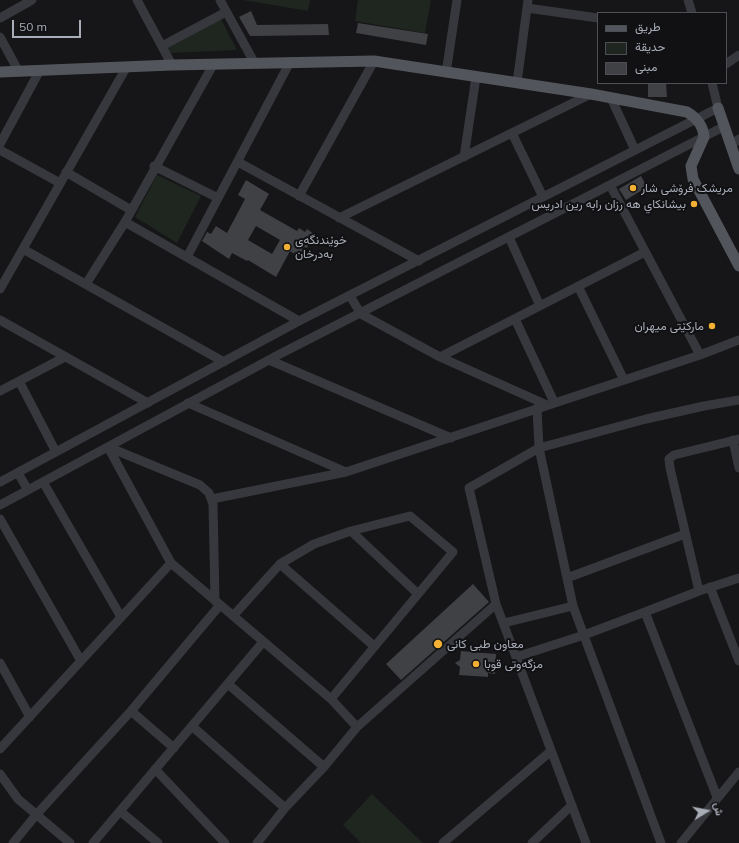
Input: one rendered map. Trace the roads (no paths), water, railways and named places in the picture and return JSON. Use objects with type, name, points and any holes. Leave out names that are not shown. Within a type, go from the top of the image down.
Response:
[{"type":"main road","points":[[0,72],[172,65],[212,65],[254,62],[374,61],[591,94],[687,112],[697,118],[702,127],[704,137],[691,166],[693,179],[739,266]]},
{"type":"main road","points":[[718,108],[725,126],[735,142],[739,169]]},
{"type":"street","points":[[0,18],[32,0]]},
{"type":"street","points":[[137,0],[172,65]]},
{"type":"street","points":[[220,0],[254,62]]},
{"type":"street","points":[[446,73],[457,0]]},
{"type":"street","points":[[688,0],[692,12]]},
{"type":"street","points":[[517,83],[528,4],[597,18]]},
{"type":"street","points":[[162,46],[226,12]]},
{"type":"street","points":[[0,38],[19,72]]},
{"type":"street","points":[[727,63],[739,55]]},
{"type":"street","points":[[299,196],[374,61]]},
{"type":"street","points":[[187,257],[290,62]]},
{"type":"street","points":[[86,284],[131,210],[154,166],[212,65]]},
{"type":"street","points":[[0,289],[126,68]]},
{"type":"street","points":[[0,144],[40,70]]},
{"type":"street","points":[[464,157],[476,77]]},
{"type":"street","points":[[0,482],[299,321],[718,108],[712,84]]},
{"type":"street","points":[[339,218],[591,94]]},
{"type":"street","points":[[611,98],[635,150]]},
{"type":"street","points":[[0,505],[269,360],[725,126]]},
{"type":"street","points":[[512,133],[543,197]]},
{"type":"street","points":[[0,150],[60,183]]},
{"type":"street","points":[[238,162],[419,261]]},
{"type":"street","points":[[154,166],[218,198]]},
{"type":"street","points":[[66,172],[131,210]]},
{"type":"street","points":[[610,185],[700,355]]},
{"type":"street","points":[[124,222],[299,321]]},
{"type":"street","points":[[509,237],[540,306]]},
{"type":"street","points":[[23,249],[224,362]]},
{"type":"street","points":[[440,357],[645,252]]},
{"type":"street","points":[[578,286],[624,380]]},
{"type":"street","points":[[350,296],[361,314],[440,357],[550,403]]},
{"type":"street","points":[[515,319],[550,403]]},
{"type":"street","points":[[0,320],[148,403]]},
{"type":"street","points":[[212,499],[346,472],[451,438],[550,403],[700,355],[739,340]]},
{"type":"street","points":[[0,391],[65,357]]},
{"type":"street","points":[[269,360],[451,438]]},
{"type":"street","points":[[19,381],[56,452]]},
{"type":"street","points":[[586,843],[496,604],[469,488],[539,448],[646,419],[739,400]]},
{"type":"street","points":[[188,403],[346,472]]},
{"type":"street","points":[[537,408],[539,448],[573,606],[661,843]]},
{"type":"street","points":[[699,591],[669,459],[674,455],[736,440],[739,468]]},
{"type":"street","points":[[13,843],[36,815],[131,711],[217,603],[212,499],[200,485],[108,447]]},
{"type":"street","points":[[108,447],[171,563],[331,699],[357,728]]},
{"type":"street","points":[[18,473],[28,490]]},
{"type":"street","points":[[43,482],[121,617]]},
{"type":"street","points":[[233,616],[280,564],[314,544],[351,531],[410,516],[453,552],[331,699]]},
{"type":"street","points":[[0,519],[81,661]]},
{"type":"street","points":[[351,531],[418,594]]},
{"type":"street","points":[[567,578],[685,534]]},
{"type":"street","points":[[0,749],[171,563]]},
{"type":"street","points":[[280,564],[374,646]]},
{"type":"street","points":[[516,657],[584,635],[699,591],[739,578]]},
{"type":"street","points":[[710,587],[735,640],[739,661]]},
{"type":"street","points":[[257,843],[285,808],[324,767],[357,728],[496,604]]},
{"type":"street","points":[[504,623],[573,606]]},
{"type":"street","points":[[646,612],[717,797]]},
{"type":"street","points":[[93,843],[193,727],[263,642]]},
{"type":"street","points":[[0,663],[30,717]]},
{"type":"street","points":[[228,684],[324,767]]},
{"type":"street","points":[[131,711],[174,748]]},
{"type":"street","points":[[193,727],[285,808]]},
{"type":"street","points":[[443,843],[551,751]]},
{"type":"street","points":[[156,769],[225,843]]},
{"type":"street","points":[[680,843],[739,772]]},
{"type":"street","points":[[0,774],[18,799],[70,843]]},
{"type":"street","points":[[532,843],[572,805]]},
{"type":"street","points":[[120,811],[158,843]]},
{"type":"place","name":"مریشک فرۆشی شار","points":[[633,188]]},
{"type":"place","name":"بيشانكاي هه رزان رابه رين ادريس","points":[[694,204]]},
{"type":"place","name":"خوێندنگەی بەدرخان","points":[[287,247]]},
{"type":"place","name":"مارکێتی میهران","points":[[712,326]]},
{"type":"place","name":"معاون طبی کانی","points":[[438,644]]},
{"type":"place","name":"مزگەوتی قوبا","points":[[476,664]]}]
